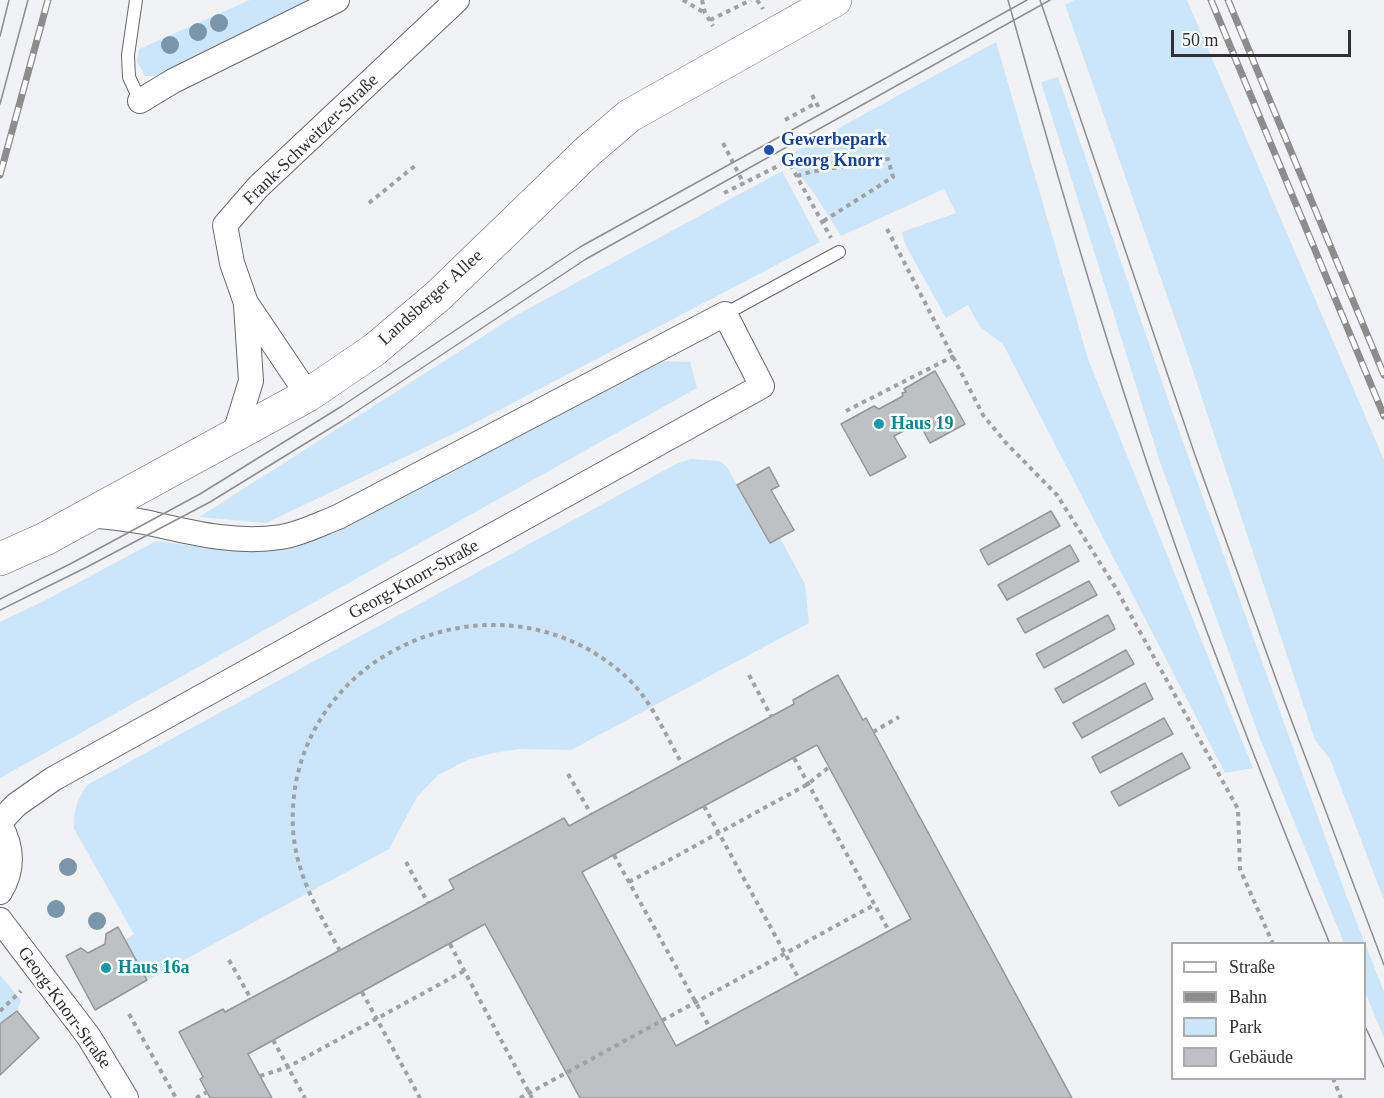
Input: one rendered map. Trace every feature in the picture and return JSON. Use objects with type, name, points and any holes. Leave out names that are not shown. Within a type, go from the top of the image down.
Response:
[{"type":"main road","name":"Landsberger Allee","points":[[0,559],[45,539],[308,395],[374,350],[438,296],[588,151],[629,116],[835,0]]},
{"type":"street","points":[[140,101],[173,81],[337,0]]},
{"type":"street","name":"Frank-Schweitzer-Straße","points":[[308,395],[246,303],[232,263],[225,225],[258,188],[457,0]]},
{"type":"street","name":"Frank-Schweitzer-Straße","points":[[234,436],[250,381],[246,303]]},
{"type":"street","points":[[90,515],[148,523],[214,537],[255,540],[283,537],[307,530],[348,511],[725,314]]},
{"type":"street","name":"Georg-Knorr-Straße","points":[[0,823],[16,805],[53,779],[762,386],[725,314]]},
{"type":"street","points":[[0,823],[8,839],[11,856],[9,875],[0,892]]},
{"type":"street","name":"Georg-Knorr-Straße","points":[[0,920],[89,1036],[126,1098]]},
{"type":"lane","points":[[136,0],[128,55],[129,77],[140,101]]},
{"type":"lane","points":[[725,314],[839,252]]},
{"type":"path","points":[[683,0],[705,13]]},
{"type":"path","points":[[702,0],[705,13],[713,26]]},
{"type":"path","points":[[710,20],[751,0]]},
{"type":"path","points":[[757,0],[760,7]]},
{"type":"path","points":[[812,95],[819,108]]},
{"type":"path","points":[[786,120],[816,103]]},
{"type":"path","points":[[723,143],[744,184]]},
{"type":"path","points":[[724,193],[787,159],[796,176],[822,222],[893,177],[888,159],[796,176]]},
{"type":"path","points":[[369,203],[416,165]]},
{"type":"path","points":[[887,229],[983,415],[1006,443],[1057,495],[1114,585],[1238,809],[1240,869],[1272,942]]},
{"type":"path","points":[[846,411],[954,356]]},
{"type":"path","points":[[340,951],[309,894],[296,857],[293,819],[299,771],[322,718],[339,695],[359,674],[382,656],[407,642],[462,626],[491,624],[520,626],[548,632],[575,642],[600,656],[636,687],[648,703],[682,764]]},
{"type":"path","points":[[749,675],[771,716]]},
{"type":"path","points":[[873,732],[899,717]]},
{"type":"path","points":[[794,758],[888,931]]},
{"type":"path","points":[[628,882],[808,784],[829,767]]},
{"type":"path","points":[[568,774],[591,814]]},
{"type":"path","points":[[704,806],[799,979]]},
{"type":"path","points":[[614,855],[710,1028]]},
{"type":"path","points":[[406,862],[428,903]]},
{"type":"path","points":[[520,1098],[874,905]]},
{"type":"path","points":[[450,944],[532,1098]]},
{"type":"path","points":[[229,960],[250,999]]},
{"type":"path","points":[[260,1076],[288,1067],[464,971]]},
{"type":"path","points":[[0,1011],[21,991]]},
{"type":"path","points":[[362,992],[420,1098]]},
{"type":"path","points":[[129,1014],[176,1098]]},
{"type":"path","points":[[273,1040],[305,1098]]},
{"type":"path","points":[[1334,1080],[1341,1098]]},
{"type":"path","points":[[196,1098],[207,1092]]},
{"type":"green space","points":[[250,0],[315,0],[155,76],[145,76],[137,61],[139,49]]},
{"type":"green space","points":[[1074,0],[1187,0],[1384,460],[1384,900],[1330,759],[1315,740],[1185,347],[1065,5]]},
{"type":"green space","points":[[996,42],[1088,359],[1253,768],[1225,773],[1003,344],[980,327],[968,305],[946,318],[905,244],[902,232],[956,213],[944,189],[841,236],[816,196],[786,157]]},
{"type":"green space","points":[[1058,77],[1173,414],[1364,942],[1344,942],[1259,736],[1160,462],[1041,82]]},
{"type":"green space","points":[[782,171],[820,242],[461,430],[266,523],[199,517],[515,316]]},
{"type":"green space","points":[[654,361],[690,362],[697,388],[0,778],[0,622],[156,541],[219,549],[271,550]]},
{"type":"green space","points":[[691,459],[720,461],[727,467],[770,543],[780,538],[805,584],[809,623],[571,750],[519,749],[493,753],[467,760],[438,775],[417,797],[389,849],[147,980],[125,940],[134,934],[74,829],[76,806],[87,785],[676,464]]},
{"type":"green space","points":[[1366,946],[1384,992],[1384,1038],[1366,994]]},
{"type":"green space","points":[[0,975],[21,1000],[17,1011],[0,1024]]},
{"type":"building","name":"Haus 19","points":[[935,371],[965,424],[930,443],[919,423],[894,436],[906,457],[870,476],[841,424],[874,406],[879,409],[903,396],[902,393],[906,392],[904,389]]},
{"type":"building","points":[[769,467],[779,486],[771,490],[794,530],[770,543],[737,485]]},
{"type":"building","points":[[1051,511],[1060,526],[988,565],[980,550]]},
{"type":"building","points":[[1070,545],[1079,561],[1007,600],[998,585]]},
{"type":"building","points":[[1089,581],[1097,595],[1025,633],[1017,619]]},
{"type":"building","points":[[1108,615],[1115,629],[1044,668],[1036,654]]},
{"type":"building","points":[[1126,650],[1134,664],[1063,703],[1055,689]]},
{"type":"building","points":[[838,675],[863,720],[866,718],[1072,1098],[580,1098],[485,924],[248,1054],[272,1098],[210,1098],[200,1079],[203,1077],[179,1032],[223,1009],[225,1012],[454,889],[449,880],[564,818],[569,826],[794,704],[793,700]],"holes":[[[817,745],[911,919],[676,1046],[582,872]]]},
{"type":"building","points":[[1145,683],[1153,699],[1082,738],[1073,723]]},
{"type":"building","points":[[1164,718],[1173,734],[1100,773],[1092,757]]},
{"type":"building","points":[[1182,753],[1190,768],[1119,806],[1111,792]]},
{"type":"building","name":"Haus 16a","points":[[118,927],[147,980],[95,1010],[66,956],[81,948],[88,953],[105,944],[106,934]]},
{"type":"building","points":[[17,1011],[39,1038],[0,1075],[0,1024]]},
{"type":"tram line","points":[[0,36],[9,0]]},
{"type":"tram line","points":[[0,104],[28,0]]},
{"type":"tram line","points":[[1008,0],[1089,280],[1155,487],[1233,702],[1329,942]]},
{"type":"tram line","points":[[0,599],[200,494],[342,406],[580,247],[1027,0]]},
{"type":"tram line","points":[[1040,0],[1195,455],[1280,690],[1384,965]]},
{"type":"tram line","points":[[0,610],[210,502],[342,421],[586,259],[1050,0]]},
{"type":"tram line","points":[[1366,1028],[1384,1067]]},
{"type":"railway","points":[[0,175],[48,0]]},
{"type":"railway","points":[[1211,0],[1384,416]]},
{"type":"railway","points":[[1228,0],[1384,375]]},
{"type":"place","name":"Gewerbepark Georg Knorr","points":[[769,150]]},
{"type":"place","name":"Haus 19","points":[[879,424]]},
{"type":"place","name":"Haus 16a","points":[[106,968]]}]
